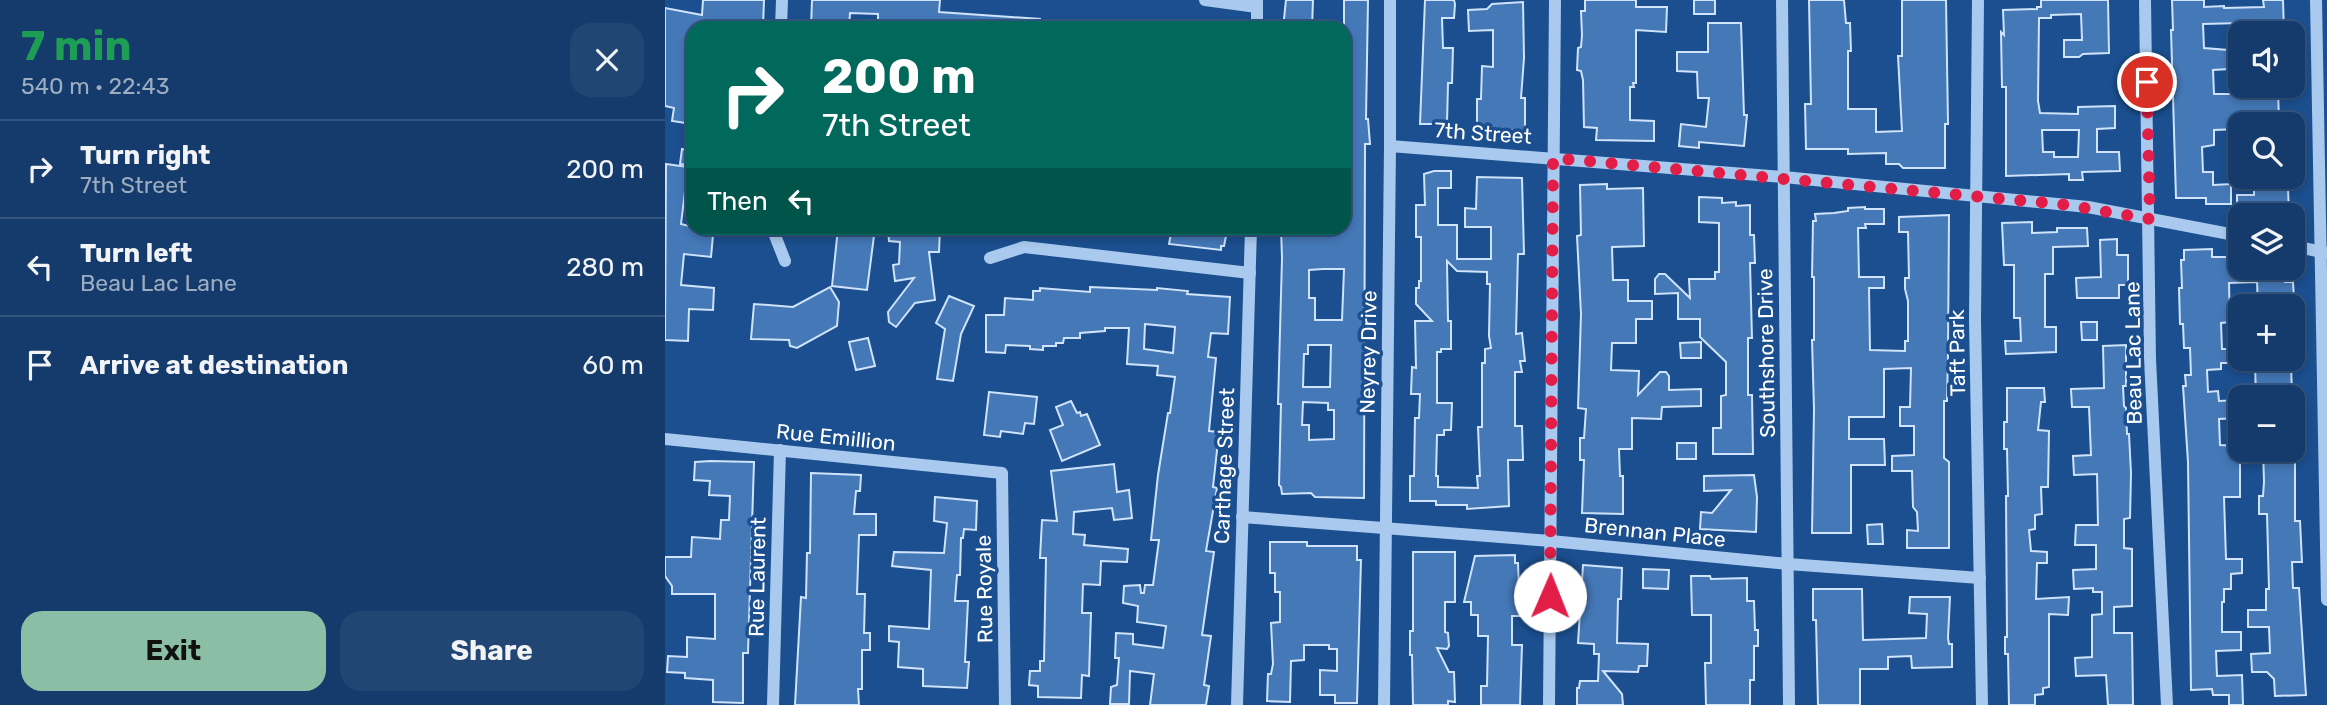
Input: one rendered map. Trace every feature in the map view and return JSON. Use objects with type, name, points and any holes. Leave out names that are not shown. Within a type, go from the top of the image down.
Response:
[{"type":"street","points":[[781,21],[782,0]]},
{"type":"street","points":[[1205,0],[1257,4]]},
{"type":"street","name":"Neyrey Drive","points":[[1384,705],[1391,146],[1390,0]]},
{"type":"street","points":[[1549,705],[1555,0]]},
{"type":"street","name":"Southshore Drive","points":[[1782,0],[1789,705]]},
{"type":"street","name":"Taft Park","points":[[1978,0],[1975,320],[1982,705]]},
{"type":"street","name":"Beau Lac Lane","points":[[2145,0],[2150,359],[2167,705]]},
{"type":"street","points":[[2316,0],[2324,252],[2327,600]]},
{"type":"street","name":"7th Street","points":[[1391,146],[1784,177],[2088,207],[2228,234]]},
{"type":"street","points":[[775,235],[785,261]]},
{"type":"street","name":"Carthage Street","points":[[1237,705],[1251,235]]},
{"type":"street","points":[[990,258],[1024,247],[1250,273]]},
{"type":"street","points":[[2305,248],[2324,252]]},
{"type":"street","name":"Rue Emillion","points":[[665,439],[1002,473]]},
{"type":"street","name":"Rue Laurent","points":[[773,705],[780,450]]},
{"type":"street","name":"Rue Royale","points":[[1002,473],[1005,705]]},
{"type":"street","name":"Brennan Place","points":[[1242,517],[1980,578]]},
{"type":"building","points":[[703,0],[764,0],[763,21],[686,21],[686,123],[672,121],[674,108],[665,106],[665,8],[702,15]]},
{"type":"building","points":[[812,0],[940,0],[939,12],[1040,19],[878,21],[878,14],[850,13],[849,21],[811,21]]},
{"type":"building","points":[[1286,0],[1313,0],[1312,21],[1284,21]]},
{"type":"building","points":[[1344,0],[1368,0],[1366,119],[1370,144],[1365,144],[1364,498],[1315,497],[1311,493],[1282,494],[1279,485],[1281,404],[1278,404],[1281,235],[1351,235],[1351,21],[1344,21]],"holes":[[[1344,269],[1342,320],[1315,320],[1315,298],[1309,298],[1309,270]],[[1308,345],[1331,345],[1330,387],[1303,387],[1304,354],[1308,354]],[[1303,402],[1328,403],[1328,410],[1334,410],[1334,439],[1309,440],[1309,425],[1302,425]]]},
{"type":"building","points":[[1425,0],[1454,0],[1455,4],[1454,18],[1442,18],[1443,48],[1453,48],[1452,83],[1448,83],[1447,124],[1420,124]]},
{"type":"building","points":[[1585,0],[1636,0],[1636,7],[1667,7],[1666,32],[1636,30],[1636,83],[1633,83],[1634,87],[1630,87],[1630,120],[1654,121],[1654,141],[1596,140],[1597,128],[1584,127],[1583,80],[1581,71],[1577,70],[1578,48],[1581,47],[1582,35],[1581,11],[1585,11]]},
{"type":"building","points":[[1694,0],[1715,0],[1715,14],[1694,14]]},
{"type":"building","points":[[1809,0],[1844,0],[1846,23],[1850,23],[1848,109],[1876,109],[1876,132],[1902,131],[1898,56],[1902,56],[1902,0],[1946,0],[1948,124],[1945,124],[1945,168],[1903,168],[1899,164],[1886,164],[1886,153],[1848,154],[1848,149],[1806,149],[1805,104],[1811,104]]},
{"type":"building","points":[[2041,0],[2108,0],[2109,53],[2064,57],[2064,40],[2082,40],[2081,14],[2039,18],[2038,101],[2040,113],[2078,114],[2078,107],[2115,106],[2115,128],[2097,129],[2097,152],[2119,152],[2120,171],[2082,172],[2083,180],[2069,180],[2069,174],[2006,176],[2006,87],[2002,87],[2001,32],[2004,35],[2003,10],[2041,7]],"holes":[[[2042,130],[2079,130],[2078,157],[2054,157],[2054,152],[2043,152]]]},
{"type":"building","points":[[2172,0],[2204,0],[2204,7],[2224,8],[2264,7],[2263,0],[2283,0],[2284,21],[2203,24],[2204,48],[2228,50],[2228,69],[2213,70],[2214,94],[2228,94],[2228,98],[2278,98],[2279,112],[2228,112],[2228,129],[2214,130],[2214,145],[2202,147],[2203,172],[2213,172],[2213,185],[2228,184],[2228,189],[2231,189],[2231,203],[2228,204],[2206,204],[2206,198],[2176,198]]},
{"type":"building","points":[[1523,2],[1524,58],[1521,98],[1525,98],[1525,131],[1481,130],[1481,124],[1477,124],[1477,99],[1481,99],[1482,66],[1493,67],[1493,30],[1469,31],[1468,10],[1487,9],[1492,4]]},
{"type":"building","points":[[1708,23],[1741,23],[1744,115],[1747,115],[1744,146],[1699,142],[1699,148],[1679,146],[1681,124],[1706,127],[1709,98],[1698,98],[1697,72],[1677,71],[1677,52],[1708,52]]},
{"type":"building","points":[[682,149],[686,150],[686,165],[680,164]]},
{"type":"building","points":[[666,164],[686,167],[681,224],[686,225],[686,235],[713,235],[711,257],[684,254],[681,285],[714,288],[713,310],[689,309],[688,341],[665,340]]},
{"type":"building","points":[[1451,171],[1451,188],[1438,188],[1438,225],[1457,225],[1457,259],[1491,259],[1491,227],[1465,227],[1465,208],[1476,209],[1477,177],[1522,178],[1524,254],[1518,254],[1516,334],[1522,333],[1525,361],[1520,361],[1522,372],[1515,372],[1515,426],[1522,426],[1523,460],[1508,460],[1509,506],[1467,509],[1467,505],[1436,505],[1436,501],[1410,501],[1410,476],[1414,476],[1415,418],[1419,418],[1420,394],[1411,394],[1412,367],[1416,368],[1415,321],[1432,321],[1416,304],[1416,288],[1419,288],[1421,281],[1421,237],[1416,237],[1416,205],[1425,205],[1424,174]],"holes":[[[1447,261],[1457,271],[1487,272],[1487,284],[1490,284],[1491,348],[1485,349],[1485,363],[1482,363],[1478,488],[1438,487],[1436,476],[1437,435],[1444,435],[1444,430],[1451,430],[1452,403],[1437,403],[1437,352],[1451,349]]]},
{"type":"building","points":[[1607,184],[1607,189],[1643,188],[1644,246],[1612,247],[1613,280],[1628,280],[1628,301],[1652,301],[1652,319],[1636,319],[1636,343],[1612,343],[1611,370],[1639,371],[1638,395],[1660,372],[1666,372],[1669,376],[1669,390],[1701,389],[1701,406],[1662,407],[1661,419],[1632,418],[1632,449],[1619,449],[1620,476],[1623,476],[1623,514],[1582,513],[1584,460],[1580,460],[1580,438],[1584,438],[1586,409],[1578,408],[1581,314],[1577,236],[1581,235],[1580,185]]},
{"type":"building","points":[[2254,189],[2288,189],[2289,203],[2237,203],[2237,195],[2254,195]]},
{"type":"building","points":[[1699,197],[1722,198],[1722,203],[1736,202],[1736,206],[1750,205],[1750,235],[1754,235],[1755,263],[1750,263],[1752,338],[1748,338],[1748,395],[1752,395],[1753,454],[1713,454],[1713,428],[1721,428],[1721,396],[1726,395],[1726,362],[1700,337],[1700,319],[1678,319],[1678,293],[1655,294],[1655,279],[1659,274],[1665,274],[1690,298],[1689,279],[1715,279],[1715,272],[1719,272],[1719,223],[1699,222]]},
{"type":"building","points":[[1865,207],[1884,209],[1884,224],[1865,224],[1866,228],[1858,228],[1859,277],[1884,277],[1884,288],[1869,288],[1870,350],[1905,351],[1905,341],[1908,341],[1905,278],[1909,278],[1908,232],[1899,232],[1899,217],[1949,215],[1944,458],[1949,462],[1949,548],[1907,548],[1907,530],[1918,531],[1917,512],[1913,507],[1912,471],[1892,471],[1892,456],[1914,455],[1914,426],[1900,426],[1900,407],[1910,407],[1911,368],[1884,369],[1884,417],[1849,417],[1849,439],[1884,439],[1885,465],[1851,465],[1851,533],[1812,533],[1813,221],[1816,221],[1815,214]]},
{"type":"building","points":[[2032,222],[2032,233],[2057,232],[2057,228],[2087,228],[2088,246],[2053,247],[2053,274],[2045,274],[2045,327],[2056,327],[2056,352],[2006,354],[2005,341],[2021,341],[2020,318],[2014,318],[2014,265],[2004,265],[2002,223]]},
{"type":"building","points":[[837,235],[874,235],[867,290],[832,286]]},
{"type":"building","points":[[889,235],[940,235],[939,252],[929,252],[935,300],[915,303],[896,327],[889,322],[888,312],[914,278],[895,281],[893,265],[899,264],[900,242],[889,241]]},
{"type":"building","points":[[1171,235],[1226,235],[1221,250],[1169,244]]},
{"type":"building","points":[[2117,239],[2117,255],[2128,255],[2128,285],[2119,285],[2119,298],[2077,298],[2076,278],[2101,277],[2100,240]]},
{"type":"building","points":[[2212,249],[2212,257],[2228,257],[2228,280],[2293,282],[2294,294],[2258,294],[2257,282],[2229,283],[2228,322],[2221,323],[2222,349],[2228,349],[2228,363],[2221,363],[2221,369],[2207,370],[2208,392],[2218,391],[2219,401],[2228,401],[2228,419],[2219,419],[2220,445],[2228,445],[2228,462],[2240,462],[2240,497],[2224,497],[2226,559],[2242,559],[2242,573],[2231,574],[2231,589],[2224,589],[2222,632],[2241,632],[2241,650],[2216,651],[2217,676],[2242,675],[2243,705],[2229,705],[2229,695],[2213,695],[2212,689],[2191,690],[2188,462],[2183,386],[2186,386],[2185,375],[2191,375],[2190,348],[2184,348],[2183,324],[2180,324],[2179,288],[2182,288],[2181,260],[2184,260],[2184,250]]},
{"type":"building","points":[[830,287],[839,302],[837,326],[797,348],[790,346],[789,340],[751,339],[754,304],[793,307]]},
{"type":"building","points":[[1090,287],[1157,288],[1188,291],[1187,294],[1230,297],[1228,334],[1211,333],[1208,357],[1216,358],[1209,431],[1219,432],[1213,487],[1217,488],[1206,551],[1214,552],[1202,635],[1211,636],[1204,685],[1209,686],[1206,705],[1150,705],[1154,674],[1130,671],[1129,704],[1110,704],[1111,687],[1117,685],[1119,658],[1115,658],[1116,633],[1133,634],[1133,644],[1163,648],[1166,626],[1137,622],[1138,606],[1123,603],[1124,586],[1140,585],[1141,593],[1144,593],[1145,585],[1153,585],[1159,540],[1151,540],[1158,475],[1175,377],[1157,375],[1158,366],[1127,364],[1129,328],[1105,328],[1105,331],[1080,333],[1080,338],[1064,338],[1063,343],[1043,346],[1043,350],[1030,349],[1030,346],[1006,345],[1005,353],[986,352],[986,315],[1004,315],[1005,298],[1033,300],[1033,291],[1040,291],[1040,288],[1090,292]],"holes":[[[1145,324],[1175,327],[1173,353],[1144,349]]]},
{"type":"building","points":[[949,296],[974,306],[961,334],[953,381],[937,379],[945,329],[936,323]]},
{"type":"building","points":[[2081,322],[2097,322],[2097,340],[2082,340]]},
{"type":"building","points":[[868,338],[875,366],[856,370],[849,342]]},
{"type":"building","points":[[1701,342],[1701,358],[1681,358],[1680,343]]},
{"type":"building","points":[[2126,345],[2126,386],[2123,386],[2131,473],[2130,518],[2124,519],[2124,548],[2132,549],[2132,606],[2114,607],[2114,633],[2132,633],[2133,705],[2108,705],[2106,675],[2076,676],[2075,658],[2092,657],[2092,615],[2102,614],[2102,592],[2093,592],[2093,588],[2074,589],[2073,570],[2096,569],[2096,545],[2075,545],[2076,525],[2098,525],[2097,474],[2074,475],[2073,456],[2091,455],[2089,407],[2072,407],[2071,389],[2104,388],[2103,346]]},
{"type":"building","points":[[2255,371],[2291,371],[2292,385],[2256,385]]},
{"type":"building","points":[[2007,388],[2044,388],[2045,402],[2041,402],[2038,430],[2049,431],[2048,487],[2041,487],[2042,514],[2035,515],[2035,529],[2029,530],[2031,551],[2047,552],[2047,563],[2037,563],[2036,599],[2069,597],[2068,615],[2049,614],[2049,687],[2043,688],[2043,694],[2035,695],[2035,705],[2009,705],[2008,654],[2005,654],[2008,496],[2004,422],[2007,422]]},
{"type":"building","points":[[989,392],[1037,397],[1034,424],[1025,423],[1023,434],[1001,431],[1000,437],[984,435]]},
{"type":"building","points":[[1071,401],[1077,413],[1080,412],[1081,416],[1087,414],[1100,445],[1062,461],[1050,430],[1063,425],[1056,407]]},
{"type":"building","points":[[1677,443],[1696,443],[1696,459],[1677,459]]},
{"type":"building","points":[[695,462],[754,462],[748,653],[743,653],[743,703],[713,702],[713,680],[685,678],[685,673],[667,672],[668,656],[687,657],[687,637],[715,639],[715,594],[672,594],[672,586],[665,576],[665,557],[691,557],[692,537],[720,539],[721,520],[729,520],[730,496],[709,495],[710,481],[694,480]]},
{"type":"building","points":[[2263,462],[2295,462],[2295,521],[2300,521],[2302,562],[2292,562],[2293,588],[2299,588],[2306,695],[2275,696],[2274,679],[2267,672],[2252,672],[2251,654],[2270,653],[2269,627],[2248,627],[2248,610],[2266,610],[2266,589],[2269,589],[2267,514],[2259,514],[2259,496],[2263,496]]},
{"type":"building","points":[[1114,464],[1117,492],[1129,490],[1132,518],[1114,520],[1112,508],[1074,512],[1073,534],[1085,535],[1084,545],[1128,549],[1127,562],[1101,561],[1100,585],[1083,584],[1082,613],[1091,613],[1089,676],[1082,675],[1081,698],[1038,697],[1038,686],[1029,685],[1030,671],[1040,671],[1040,661],[1044,661],[1046,558],[1040,558],[1042,520],[1057,521],[1051,471]]},
{"type":"building","points":[[811,473],[861,475],[854,514],[876,514],[876,535],[859,535],[857,594],[865,594],[864,633],[870,633],[870,650],[862,650],[862,689],[858,689],[859,705],[795,705],[801,597],[806,598],[807,553],[810,553]]},
{"type":"building","points":[[1754,475],[1757,497],[1756,532],[1700,529],[1701,512],[1712,513],[1731,490],[1704,491],[1704,476]]},
{"type":"building","points":[[935,497],[977,501],[976,530],[964,529],[961,538],[960,575],[957,575],[955,601],[968,601],[965,662],[969,662],[967,688],[923,686],[923,669],[898,667],[899,642],[889,641],[889,626],[929,629],[931,570],[892,566],[894,552],[944,553],[947,523],[934,521]]},
{"type":"building","points":[[1882,524],[1883,544],[1868,544],[1867,525]]},
{"type":"building","points":[[1270,542],[1307,542],[1307,546],[1357,546],[1357,560],[1361,560],[1357,703],[1335,703],[1335,695],[1320,695],[1320,670],[1337,671],[1337,649],[1329,649],[1329,645],[1304,645],[1304,660],[1291,661],[1290,702],[1267,701],[1268,674],[1271,674],[1273,664],[1271,623],[1280,622],[1280,592],[1275,592],[1275,573],[1270,573]]},
{"type":"building","points":[[1413,552],[1455,552],[1455,602],[1445,602],[1445,632],[1448,633],[1449,646],[1447,649],[1437,648],[1449,672],[1454,672],[1455,702],[1448,701],[1448,705],[1413,705],[1410,631],[1413,631]]},
{"type":"building","points":[[1515,555],[1515,563],[1518,563],[1520,616],[1512,616],[1512,645],[1522,645],[1520,705],[1481,705],[1481,686],[1487,686],[1488,636],[1478,636],[1478,615],[1471,615],[1471,602],[1464,602],[1475,556]]},
{"type":"building","points":[[1583,565],[1622,568],[1617,643],[1648,644],[1647,666],[1639,666],[1638,672],[1603,671],[1622,694],[1623,705],[1577,705],[1577,688],[1580,681],[1598,681],[1599,654],[1594,654],[1594,644],[1578,643]]},
{"type":"building","points":[[1643,569],[1669,570],[1668,589],[1643,588]]},
{"type":"building","points":[[1691,576],[1710,576],[1711,579],[1747,578],[1747,601],[1754,601],[1755,630],[1758,630],[1758,646],[1754,646],[1754,680],[1750,680],[1750,705],[1706,705],[1705,663],[1711,663],[1711,615],[1692,615]]},
{"type":"building","points":[[1813,589],[1862,589],[1863,640],[1926,638],[1927,614],[1909,613],[1910,597],[1950,597],[1948,638],[1949,644],[1952,644],[1952,667],[1912,668],[1911,656],[1888,657],[1888,669],[1860,669],[1860,705],[1818,705]]},
{"type":"route","points":[[1550,596],[1553,158],[2060,204],[2150,219],[2147,82]]}]
